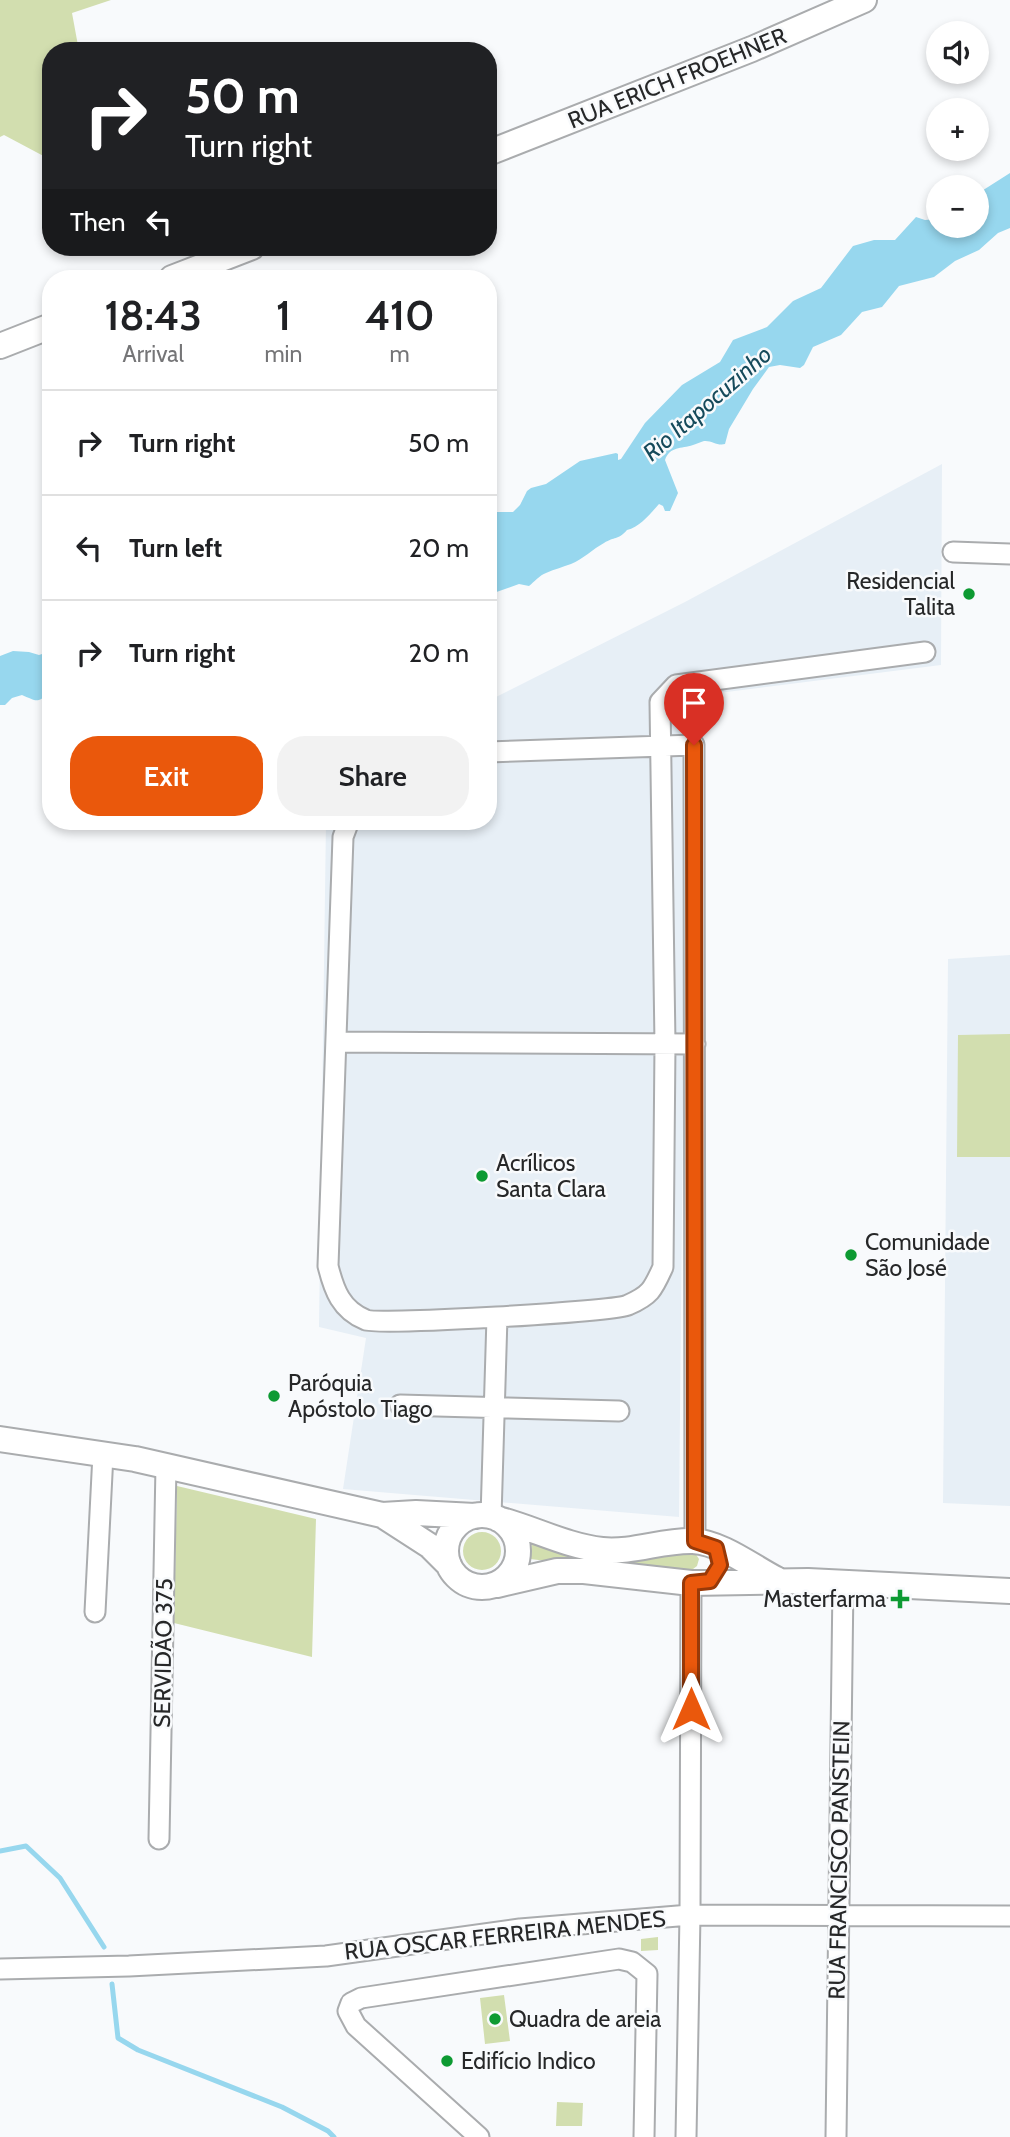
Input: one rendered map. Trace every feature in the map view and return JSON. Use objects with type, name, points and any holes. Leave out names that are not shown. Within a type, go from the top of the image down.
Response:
[{"type":"main road","name":"RUA ERICH FROEHNER","points":[[497,149],[752,49],[864,0]]},
{"type":"main road","points":[[193,270],[229,256]]},
{"type":"main road","points":[[0,346],[42,330]]},
{"type":"main road","points":[[0,1439],[166,1466],[382,1515],[416,1513],[488,1518],[525,1526],[556,1539],[603,1550],[626,1550],[679,1542],[705,1544],[780,1581]]},
{"type":"main road","points":[[382,1515],[430,1546],[454,1574],[475,1587],[558,1571],[584,1571],[701,1582],[780,1581],[1010,1591]]},
{"type":"main road","points":[[449,1565],[446,1552],[448,1539],[463,1520],[488,1518],[507,1526],[514,1535],[517,1558],[510,1574],[496,1585]]},
{"type":"main road","points":[[701,1582],[720,1565],[705,1544]]},
{"type":"street","points":[[953,552],[1010,554]]},
{"type":"street","points":[[346,830],[343,837],[328,1266],[333,1289],[346,1308],[368,1321],[497,1317],[626,1306],[651,1292],[663,1267],[665,1044],[660,702],[676,685],[925,652]]},
{"type":"street","points":[[497,752],[694,745],[695,1044],[705,1544]]},
{"type":"street","points":[[336,1042],[695,1044]]},
{"type":"street","points":[[488,1518],[497,1317]]},
{"type":"street","points":[[400,1405],[620,1411]]},
{"type":"street","points":[[95,1612],[103,1454]]},
{"type":"street","name":"SERVIDÃO 375","points":[[159,1839],[166,1466]]},
{"type":"street","points":[[686,2137],[701,1582]]},
{"type":"street","name":"RUA FRANCISCO PANSTEIN","points":[[836,2137],[843,1583]]},
{"type":"street","name":"RUA OSCAR FERREIRA MENDES","points":[[0,1969],[129,1966],[326,1956],[520,1929],[690,1914],[1010,1916]]},
{"type":"street","points":[[479,2137],[356,2026],[348,2011],[351,2003],[361,1998],[619,1959],[632,1962],[647,1974],[644,2137]]},
{"type":"shaded area","points":[[942,464],[941,665],[687,697],[679,1517],[343,1489],[366,1338],[319,1327],[326,830],[497,830],[497,696],[685,602]]},
{"type":"shaded area","points":[[1010,955],[1010,1506],[943,1503],[948,959]]},
{"type":"green space","points":[[0,0],[111,0],[72,13],[77,42],[42,42],[42,155],[4,135],[0,137]]},
{"type":"green space","points":[[1010,1034],[1010,1157],[957,1157],[958,1035]]},
{"type":"green space","points":[[177,1486],[316,1519],[312,1657],[174,1623]]},
{"type":"green space","points":[[482,1532],[495,1538],[501,1551],[495,1564],[482,1570],[469,1564],[463,1551],[469,1538]]},
{"type":"green space","points":[[532,1542],[662,1553],[695,1553],[699,1559],[697,1566],[689,1572],[547,1561],[530,1559]]},
{"type":"green space","points":[[658,1937],[658,1950],[641,1951],[641,1939]]},
{"type":"green space","name":"Quadra de areia","points":[[504,1995],[510,2041],[485,2044],[480,1998]]},
{"type":"green space","points":[[557,2102],[583,2103],[582,2126],[556,2126]]},
{"type":"water","name":"Rio Itapocuzinho","points":[[1010,173],[1010,228],[998,233],[979,250],[955,261],[934,277],[899,286],[882,307],[862,312],[841,335],[813,347],[800,368],[780,365],[769,367],[729,429],[725,444],[704,441],[670,452],[665,460],[678,493],[670,511],[665,511],[659,504],[636,526],[575,562],[544,574],[529,586],[519,584],[497,592],[497,512],[513,512],[527,491],[546,484],[580,461],[616,453],[618,460],[621,459],[645,423],[682,385],[720,362],[733,340],[767,327],[793,301],[821,288],[853,246],[874,240],[895,240],[916,217],[925,220],[926,238],[989,238],[989,186]]},
{"type":"water","points":[[13,651],[42,654],[42,699],[35,700],[22,695],[0,705],[0,656]]},
{"type":"waterway","points":[[0,1851],[26,1846],[60,1878],[104,1947]]},
{"type":"waterway","points":[[112,1984],[118,2038],[138,2050],[282,2107],[328,2131],[334,2137]]},
{"type":"place","name":"Residencial Talita","points":[[969,594]]},
{"type":"place","name":"Acrílicos Santa Clara","points":[[482,1176]]},
{"type":"place","name":"Comunidade São José","points":[[851,1255]]},
{"type":"place","name":"Paróquia Apóstolo Tiago","points":[[274,1396]]},
{"type":"place","name":"Masterfarma","points":[[900,1599]]},
{"type":"place","name":"Quadra de areia","points":[[495,2019]]},
{"type":"place","name":"Edifício Indico","points":[[447,2061]]},
{"type":"route","points":[[691,1709],[691,1583],[710,1581],[720,1565],[716,1548],[695,1541],[694,745]]}]
